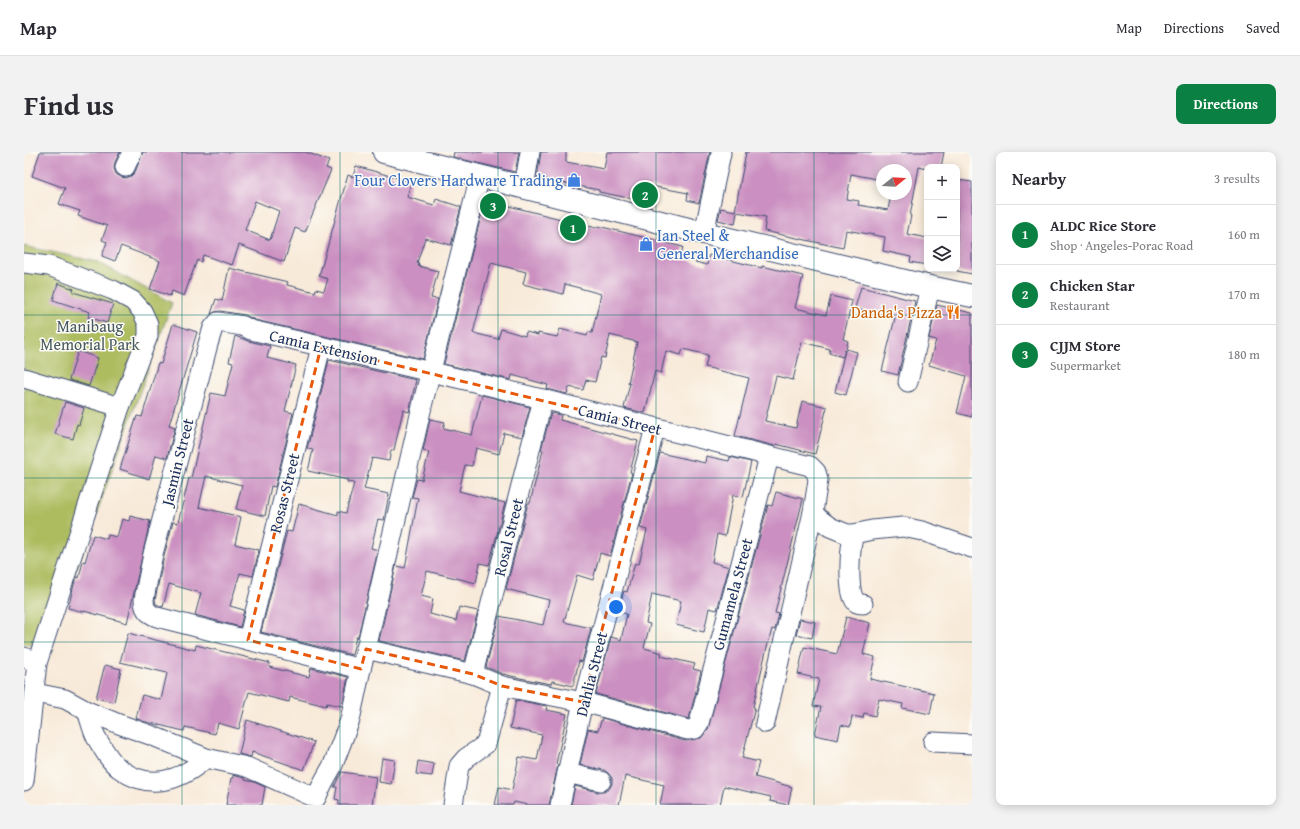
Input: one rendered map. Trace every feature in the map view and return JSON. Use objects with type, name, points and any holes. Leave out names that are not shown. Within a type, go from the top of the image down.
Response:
[{"type":"main road","points":[[384,152],[704,233],[972,296]]},
{"type":"street","points":[[524,187],[530,152]]},
{"type":"street","points":[[704,233],[721,153]]},
{"type":"street","points":[[35,693],[65,699],[87,711],[206,758],[247,767],[318,801],[324,781],[333,765],[350,720],[430,372],[480,176]]},
{"type":"street","points":[[24,263],[49,266],[113,290],[133,301],[142,311],[148,324],[148,336],[120,407],[31,660],[35,693],[24,781]]},
{"type":"street","points":[[908,382],[930,287]]},
{"type":"street","name":"Camia Extension","points":[[218,322],[244,326],[251,330],[430,372]]},
{"type":"street","name":"Jasmin Street","points":[[218,322],[213,328],[208,344],[154,554],[144,605],[146,611],[157,617],[248,640]]},
{"type":"street","name":"Rosas Street","points":[[248,640],[321,347]]},
{"type":"street","name":"Camia Street","points":[[430,372],[768,457],[810,466],[816,472],[818,480],[813,512]]},
{"type":"street","points":[[24,378],[120,407]]},
{"type":"street","name":"Rosal Street","points":[[473,674],[543,400]]},
{"type":"street","name":"Dahlia Street","points":[[560,805],[583,702],[655,428]]},
{"type":"street","name":"Gumamela Street","points":[[583,702],[688,730],[694,729],[699,723],[768,457]]},
{"type":"street","points":[[813,512],[818,518],[830,526],[847,534],[903,527],[922,531],[972,548]]},
{"type":"street","points":[[765,723],[813,512]]},
{"type":"street","points":[[854,534],[850,548],[850,586],[854,600],[857,603],[863,604]]},
{"type":"street","points":[[248,640],[361,669]]},
{"type":"street","points":[[366,649],[473,674],[502,686],[583,702]]},
{"type":"street","points":[[453,805],[459,766],[466,758],[486,744],[502,686]]},
{"type":"street","points":[[87,711],[95,736],[119,769],[145,781],[160,782],[178,777],[196,767],[206,758]]},
{"type":"street","points":[[933,742],[972,744]]},
{"type":"street","points":[[567,773],[601,781]]},
{"type":"highlighted area","points":[[321,347],[655,428],[583,702],[502,686],[473,674],[366,649],[361,669],[248,640]]},
{"type":"green space","name":"Manibaug Memorial Park","points":[[24,246],[98,262],[172,303],[48,648],[24,644]]},
{"type":"building","points":[[40,152],[120,152],[114,168],[116,174],[126,178],[135,172],[143,152],[306,152],[329,161],[326,168],[331,170],[305,232],[295,228],[284,262],[239,245],[232,265],[203,255],[201,262],[197,260],[184,296],[172,291],[170,296],[150,289],[160,261],[121,246],[115,261],[102,256],[107,242],[102,240],[107,226],[78,216],[80,211],[59,204],[65,188],[32,176]],"holes":[[[255,201],[279,211],[270,240],[245,230]]]},
{"type":"building","points":[[454,152],[519,152],[515,172],[453,157]]},
{"type":"building","points":[[541,152],[566,152],[566,162],[604,169],[607,152],[710,152],[699,203],[687,200],[688,193],[651,186],[648,202],[599,192],[599,190],[537,178]]},
{"type":"building","points":[[746,152],[944,152],[942,164],[924,164],[924,168],[919,167],[910,216],[907,234],[924,237],[924,264],[910,262],[911,257],[883,251],[885,237],[846,230],[843,248],[764,231],[766,217],[737,212],[735,224],[718,220],[721,208],[735,211]]},
{"type":"building","points":[[356,166],[411,182],[407,197],[434,205],[436,199],[461,207],[451,245],[425,238],[417,263],[419,264],[418,266],[438,271],[431,298],[438,299],[423,359],[255,320],[245,315],[220,311],[211,314],[216,299],[222,301],[229,268],[288,282],[287,285],[315,292],[316,289],[324,291],[328,279],[319,276],[348,175],[353,177]]},
{"type":"building","points":[[960,180],[972,182],[972,274],[960,272]]},
{"type":"building","points":[[485,200],[597,228],[598,226],[683,247],[680,258],[707,265],[709,255],[803,276],[795,308],[826,315],[831,296],[852,301],[843,339],[848,341],[846,349],[857,352],[846,395],[835,392],[845,350],[843,357],[829,353],[830,349],[802,342],[793,380],[776,376],[765,421],[796,428],[802,401],[827,407],[815,454],[735,436],[749,378],[705,367],[708,355],[683,349],[681,355],[666,351],[661,373],[655,371],[645,413],[624,408],[637,342],[610,335],[605,358],[601,357],[595,382],[586,380],[583,390],[569,387],[567,394],[547,389],[548,385],[512,375],[511,380],[444,364]],"holes":[[[491,263],[526,272],[523,284],[563,294],[565,284],[601,294],[592,333],[588,332],[587,336],[560,329],[557,337],[526,332],[525,336],[501,329],[498,339],[473,333]]]},
{"type":"building","points":[[58,283],[74,289],[73,292],[113,304],[107,323],[88,317],[90,312],[53,300]]},
{"type":"building","points":[[861,287],[915,301],[898,375],[882,371],[895,318],[855,308]]},
{"type":"building","points":[[937,305],[972,313],[972,417],[957,413],[966,376],[929,365],[936,340],[929,338]]},
{"type":"building","points":[[173,324],[197,332],[169,425],[175,427],[167,458],[156,455],[149,479],[120,469],[137,416],[142,417],[158,363],[161,364]]},
{"type":"building","points":[[235,336],[248,341],[270,346],[267,358],[296,365],[285,411],[293,413],[275,487],[271,486],[265,516],[236,509],[242,485],[206,476],[199,507],[241,517],[235,544],[259,550],[253,576],[240,573],[230,606],[244,610],[240,627],[195,615],[201,593],[169,584],[163,607],[156,604],[155,600],[173,522],[178,523],[189,478],[191,478],[211,393],[225,396],[233,363],[229,362]]},
{"type":"building","points":[[78,351],[98,358],[89,386],[69,380]]},
{"type":"building","points":[[329,360],[416,380],[409,412],[403,410],[394,450],[391,450],[389,461],[372,458],[364,489],[389,494],[384,520],[378,519],[371,548],[378,550],[358,637],[356,637],[352,655],[261,632],[287,531],[292,532],[299,504],[338,515],[338,511],[346,513],[354,483],[347,482],[348,480],[308,471],[313,450],[307,449]]},
{"type":"building","points":[[482,395],[530,407],[522,437],[504,433],[499,454],[476,448],[472,466],[465,465],[459,491],[505,503],[489,565],[480,563],[476,583],[427,571],[421,596],[433,599],[430,614],[456,621],[459,607],[478,611],[465,661],[379,641],[396,566],[405,568],[418,498],[412,497],[417,479],[422,480],[429,452],[423,451],[430,419],[445,422],[443,428],[472,435]]},
{"type":"building","points":[[65,402],[84,408],[79,425],[77,424],[73,439],[55,434]]},
{"type":"building","points":[[551,413],[561,415],[560,420],[638,441],[630,472],[632,473],[610,556],[600,553],[593,580],[577,575],[564,622],[591,628],[582,662],[579,661],[573,686],[552,681],[551,684],[520,678],[503,674],[486,667],[499,616],[543,625],[549,600],[506,589],[528,503],[530,503],[543,450],[541,450]]},
{"type":"building","points":[[660,453],[705,463],[706,456],[729,461],[730,457],[751,462],[743,497],[733,495],[725,536],[717,534],[712,562],[729,567],[717,610],[709,608],[704,632],[676,625],[681,601],[652,594],[646,623],[650,624],[644,648],[662,653],[661,656],[695,664],[693,669],[701,671],[689,719],[596,694],[611,637],[621,640],[627,614],[618,612],[624,591],[627,592],[635,563],[639,564],[647,530],[640,528]]},
{"type":"building","points":[[776,492],[803,499],[775,613],[779,614],[775,630],[772,629],[766,651],[753,707],[755,708],[742,758],[759,762],[755,777],[792,787],[788,805],[770,801],[771,797],[724,786],[720,805],[660,805],[664,785],[625,776],[619,805],[571,805],[575,786],[598,792],[604,792],[609,789],[612,784],[612,778],[604,770],[580,765],[588,729],[598,731],[602,718],[685,741],[701,738],[708,729],[768,505],[772,506]]},
{"type":"building","points":[[130,516],[150,521],[127,623],[68,608],[76,577],[79,578],[83,561],[85,562],[93,535],[107,539],[108,535],[117,537],[122,519],[129,521]]},
{"type":"building","points":[[846,617],[870,623],[863,654],[875,657],[870,679],[934,693],[930,714],[902,708],[903,704],[879,699],[875,716],[864,713],[863,718],[852,716],[850,727],[841,725],[838,740],[815,735],[821,707],[813,706],[819,679],[798,674],[804,647],[837,654]]},
{"type":"building","points":[[800,619],[815,622],[812,638],[796,635]]},
{"type":"building","points":[[128,633],[195,650],[196,645],[270,663],[269,667],[309,677],[311,668],[348,677],[342,706],[327,703],[326,706],[290,697],[289,702],[249,692],[239,729],[218,723],[215,734],[185,727],[184,731],[142,721],[136,718],[142,695],[161,700],[167,673],[120,662]]},
{"type":"building","points":[[105,665],[121,669],[114,702],[96,698]]},
{"type":"building","points":[[516,700],[547,706],[546,710],[567,714],[549,805],[528,805],[514,802],[513,805],[495,805],[499,787],[512,790],[519,757],[537,760],[542,735],[510,728]]},
{"type":"building","points":[[247,720],[314,742],[304,770],[252,752],[251,757],[239,754]]},
{"type":"building","points":[[382,758],[395,760],[391,784],[379,782]]},
{"type":"building","points":[[418,761],[434,764],[432,776],[416,774]]},
{"type":"building","points":[[342,772],[376,777],[372,805],[339,805],[339,800],[335,799],[337,787],[334,787]]},
{"type":"building","points":[[233,775],[245,778],[245,780],[265,787],[262,805],[226,805],[231,778],[233,778]]},
{"type":"place","name":"Four Clovers Hardware Trading","points":[[574,180]]},
{"type":"place","name":"Chicken Star","points":[[645,195]]},
{"type":"place","name":"CJJM Store","points":[[493,206]]},
{"type":"place","name":"ALDC Rice Store","points":[[573,228]]},
{"type":"place","name":"Ian Steel & General Merchandise","points":[[646,244]]},
{"type":"place","name":"Danda's Pizza","points":[[953,312]]}]
